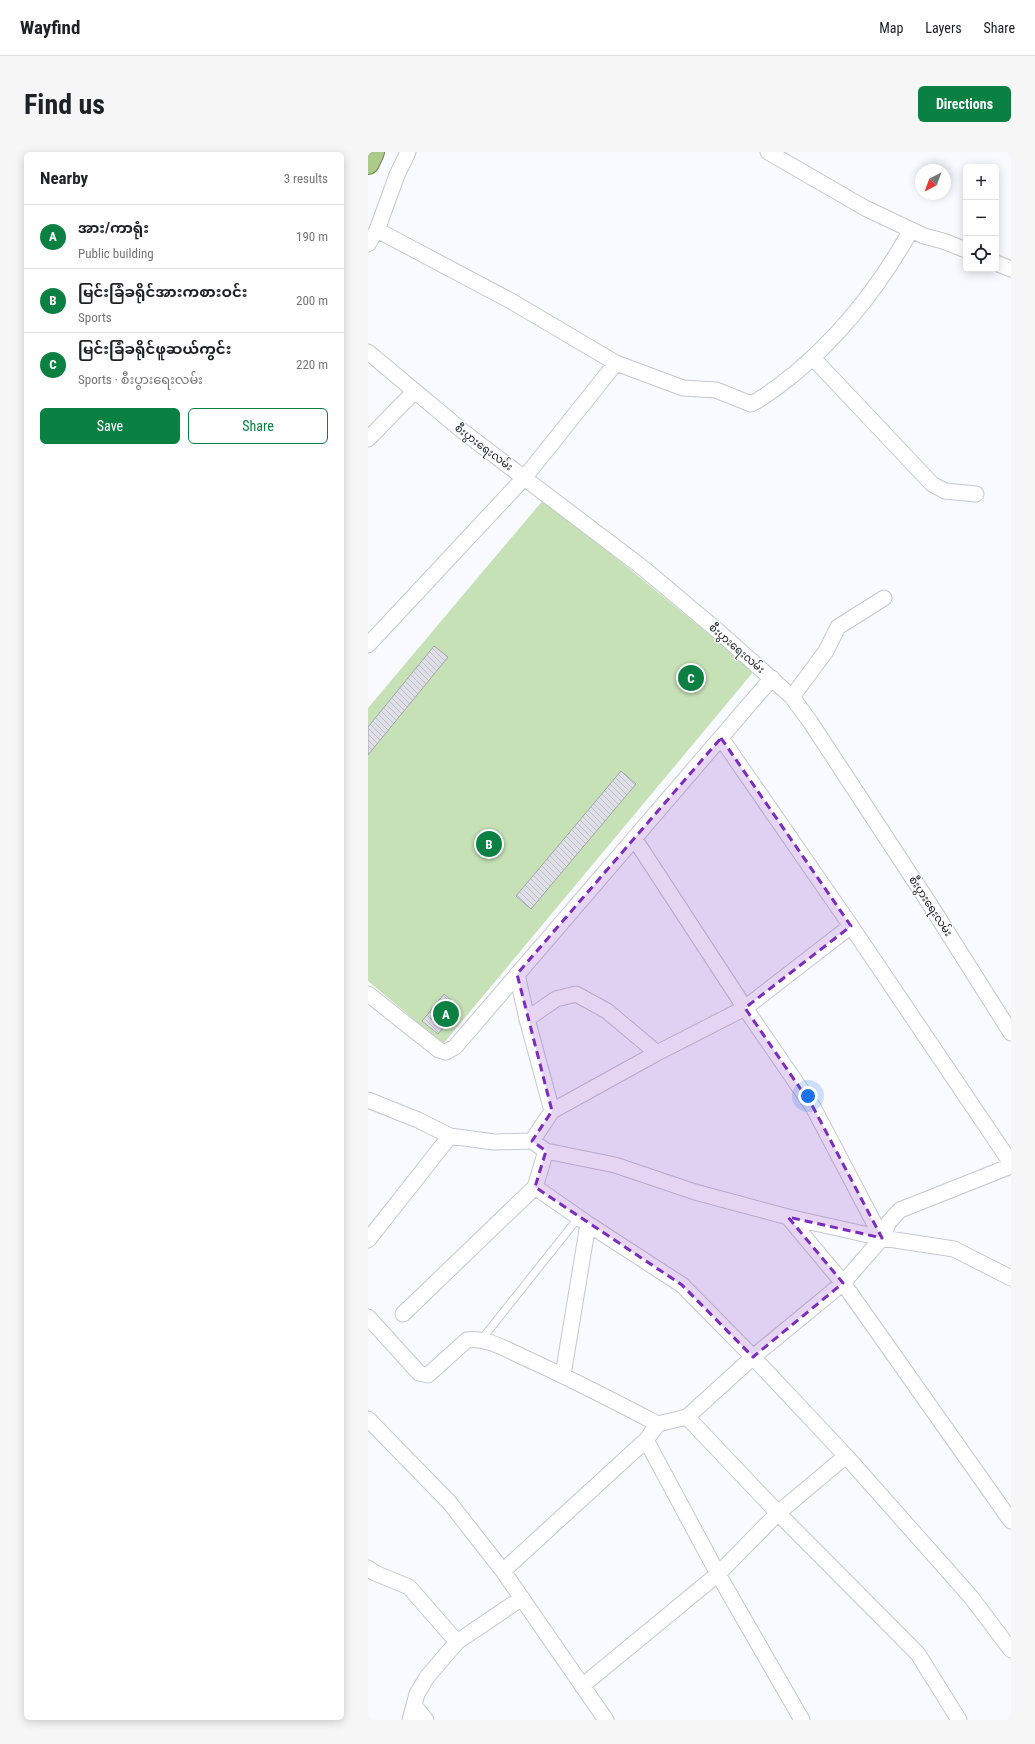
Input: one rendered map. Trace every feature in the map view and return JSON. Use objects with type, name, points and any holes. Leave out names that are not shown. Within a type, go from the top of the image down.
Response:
[{"type":"highway","points":[[368,163],[373,152]]},
{"type":"street","points":[[368,244],[377,230],[397,175],[408,152]]},
{"type":"street","points":[[768,152],[865,208],[924,236],[963,249]]},
{"type":"street","points":[[377,230],[511,301],[616,363],[683,388],[716,390],[751,404],[767,396],[813,358],[865,301],[894,261],[911,230]]},
{"type":"street","points":[[999,264],[1011,269]]},
{"type":"street","name":"စီးပွားရေးလမ်း","points":[[368,352],[464,433],[643,568],[772,678],[792,697],[811,723],[925,896],[1011,1032]]},
{"type":"street","points":[[813,358],[932,484],[944,491],[976,494]]},
{"type":"street","points":[[368,645],[525,478],[616,363]]},
{"type":"street","points":[[368,439],[415,391]]},
{"type":"street","points":[[792,697],[826,651],[838,627],[884,598]]},
{"type":"street","points":[[368,994],[439,1050],[446,1052],[454,1047],[772,678]]},
{"type":"street","points":[[721,738],[852,926],[1011,1163]]},
{"type":"street","points":[[634,838],[745,1008],[813,1107],[882,1238]]},
{"type":"street","points":[[532,1141],[552,1111],[657,1053],[745,1008],[852,926]]},
{"type":"street","points":[[517,974],[527,1019],[552,1111]]},
{"type":"street","points":[[527,1019],[556,999],[576,994],[607,1011],[657,1053]]},
{"type":"street","points":[[368,1100],[418,1120],[450,1136],[494,1142],[532,1141],[546,1151],[615,1165],[695,1192],[788,1217],[882,1238],[954,1249],[1011,1278]]},
{"type":"street","points":[[368,1240],[450,1136]]},
{"type":"street","points":[[403,1314],[535,1187],[546,1151]]},
{"type":"street","points":[[503,1571],[646,1440],[658,1424],[687,1417],[753,1358],[843,1283],[882,1238],[889,1222],[900,1210],[1011,1166]]},
{"type":"street","points":[[535,1187],[682,1285],[846,1456],[971,1597],[1011,1650]]},
{"type":"street","points":[[788,1217],[843,1283],[1011,1521]]},
{"type":"street","points":[[563,1375],[584,1220]]},
{"type":"street","points":[[368,1317],[419,1373],[428,1375],[467,1340],[481,1340],[563,1375],[658,1424]]},
{"type":"street","points":[[687,1417],[778,1513],[918,1654],[958,1720]]},
{"type":"street","points":[[368,1419],[449,1502],[503,1571],[606,1720]]},
{"type":"street","points":[[646,1440],[718,1574],[802,1720]]},
{"type":"street","points":[[582,1686],[718,1574],[778,1513],[846,1456]]},
{"type":"street","points":[[368,1568],[375,1573],[409,1587],[457,1642]]},
{"type":"street","points":[[410,1720],[417,1694],[427,1677],[457,1642],[522,1598]]},
{"type":"street","points":[[414,1705],[426,1720]]},
{"type":"lane","points":[[481,1340],[584,1220]]},
{"type":"highlighted area","points":[[721,738],[851,926],[745,1008],[813,1107],[882,1238],[788,1217],[843,1283],[753,1357],[682,1285],[535,1187],[546,1151],[532,1141],[552,1111],[517,974]]},
{"type":"green space","points":[[544,499],[754,671],[443,1044],[368,981],[368,708]]},
{"type":"building","points":[[434,646],[448,657],[368,755],[368,727]]},
{"type":"building","points":[[621,771],[636,784],[531,909],[516,896]]},
{"type":"building","points":[[444,994],[460,1008],[438,1034],[422,1021]]},
{"type":"place","name":"မြင်းခြံခရိုင်ဖူဆယ်ကွင်း","points":[[691,678]]},
{"type":"place","name":"မြင်းခြံခရိုင်အားကစားဝင်း","points":[[489,844]]},
{"type":"place","name":"အား/ကာရုံး","points":[[446,1014]]}]
